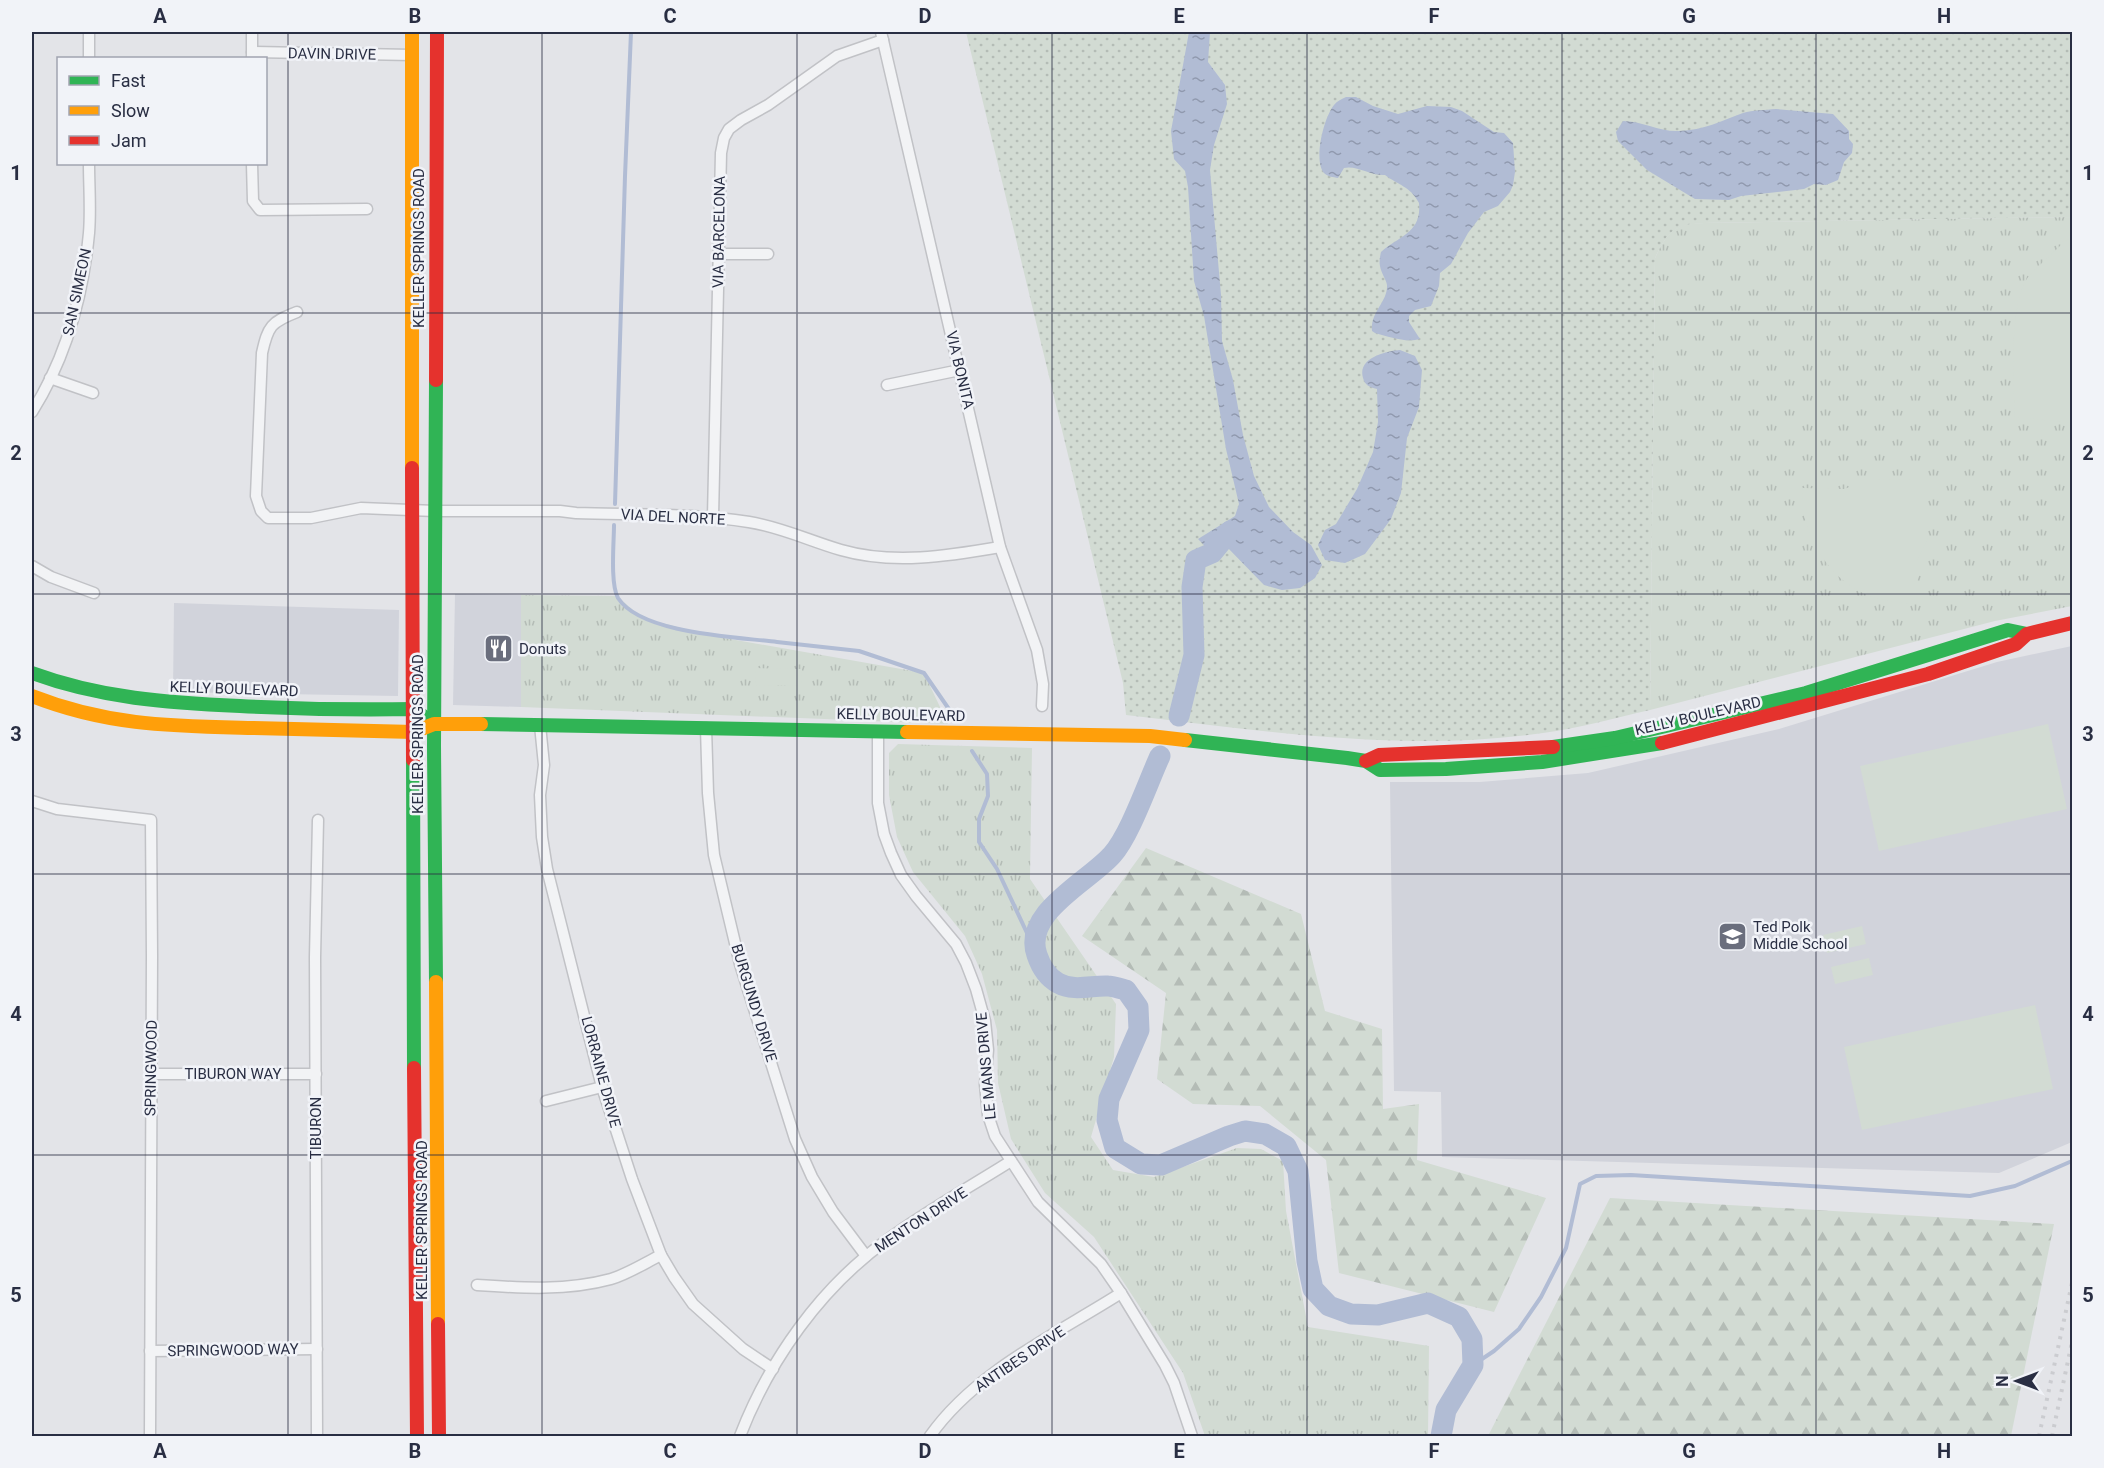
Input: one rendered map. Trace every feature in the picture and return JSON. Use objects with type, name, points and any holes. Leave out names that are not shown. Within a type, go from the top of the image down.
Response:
[{"type":"main road","name":"KELLER SPRINGS ROAD","points":[[412,32],[413,1008],[417,1437]]},
{"type":"main road","name":"KELLER SPRINGS ROAD","points":[[437,32],[434,724],[439,1437]]},
{"type":"main road","points":[[413,243],[436,243]]},
{"type":"main road","name":"KELLY BOULEVARD","points":[[1366,761],[1379,755],[1550,747],[1616,738],[1806,693],[2008,630],[2027,634],[2073,623]]},
{"type":"main road","name":"KELLY BOULEVARD","points":[[32,696],[65,709],[120,721],[169,726],[414,732],[434,724],[540,725],[1149,736],[1366,761],[1380,770],[1446,769],[1542,762],[1659,744],[1928,674],[2016,644],[2027,634]]},
{"type":"main road","name":"KELLY BOULEVARD","points":[[32,673],[65,685],[127,699],[165,703],[328,710],[414,709]]},
{"type":"main road","points":[[232,728],[233,706]]},
{"type":"main road","points":[[414,709],[434,724]]},
{"type":"main road","points":[[1735,710],[1738,724]]},
{"type":"street","points":[[89,32],[89,57]]},
{"type":"street","points":[[252,32],[252,55]]},
{"type":"street","name":"VIA BARCELONA","points":[[713,517],[721,153],[724,138],[729,129],[741,120],[768,105],[837,56],[882,36]]},
{"type":"street","name":"VIA BONITA","points":[[882,36],[1000,547],[1037,650],[1043,684],[1042,706]]},
{"type":"street","name":"DAVIN DRIVE","points":[[252,55],[412,55]]},
{"type":"street","name":"SAN SIMEON","points":[[32,412],[69,335],[84,275],[89,231],[89,165]]},
{"type":"street","points":[[252,165],[253,201],[260,210],[367,209]]},
{"type":"street","points":[[719,254],[768,254]]},
{"type":"street","name":"VIA DEL NORTE","points":[[297,312],[278,320],[267,333],[262,353],[256,496],[261,510],[268,518],[311,518],[361,508],[560,510],[576,513],[713,517],[753,523],[842,550],[871,556],[941,557],[1000,547]]},
{"type":"street","points":[[887,385],[960,370]]},
{"type":"street","points":[[50,378],[93,393]]},
{"type":"street","points":[[32,566],[51,577],[94,593]]},
{"type":"street","name":"LORRAINE DRIVE","points":[[540,725],[544,765],[540,795],[547,869],[602,1087],[632,1179],[661,1255],[693,1304],[743,1349],[773,1369]]},
{"type":"street","name":"BURGUNDY DRIVE","points":[[706,728],[708,793],[714,855],[740,964],[759,1018],[789,1122],[803,1158],[833,1212],[866,1256]]},
{"type":"street","name":"LE MANS DRIVE","points":[[878,732],[878,803],[884,834],[901,874],[916,896],[943,927],[966,963],[985,1021],[988,1050],[985,1084],[988,1114],[995,1136],[1038,1202],[1101,1263],[1121,1293],[1174,1383],[1192,1437]]},
{"type":"street","name":"SPRINGWOOD","points":[[32,801],[57,809],[151,820],[150,1437]]},
{"type":"street","name":"TIBURON","points":[[317,1437],[318,820]]},
{"type":"street","name":"TIBURON WAY","points":[[151,1074],[316,1074]]},
{"type":"street","points":[[546,1101],[602,1087]]},
{"type":"street","name":"MENTON DRIVE","points":[[740,1437],[751,1408],[773,1369],[798,1331],[834,1286],[888,1239],[1011,1161]]},
{"type":"street","points":[[477,1284],[527,1288],[570,1287],[613,1279],[661,1255]]},
{"type":"street","name":"ANTIBES DRIVE","points":[[930,1437],[942,1419],[962,1398],[998,1370],[1121,1293]]},
{"type":"street","name":"SPRINGWOOD WAY","points":[[150,1350],[317,1348]]},
{"type":"shaded area","points":[[455,594],[521,595],[521,707],[453,705]]},
{"type":"shaded area","points":[[174,603],[399,610],[398,696],[173,692]]},
{"type":"shaded area","name":"Ted Polk Middle School","points":[[2072,646],[2072,1142],[1999,1173],[1442,1157],[1441,1092],[1394,1091],[1390,782],[1480,782],[1588,773],[1779,729],[1997,662]]},
{"type":"green space","points":[[966,32],[2072,32],[2072,217],[1704,223],[1679,228],[1668,236],[1655,258],[1650,710],[1543,733],[1491,739],[1439,741],[1334,738],[1126,715],[1123,683]]},
{"type":"green space","points":[[2072,217],[2072,606],[1995,621],[1650,710],[1655,258],[1668,235],[1679,227],[1704,223]]},
{"type":"green space","points":[[2072,238],[2072,423],[2015,417],[2015,323],[2023,287],[2029,276],[2062,242]]},
{"type":"green space","points":[[1874,479],[1915,480],[1928,493],[1928,538],[1917,561],[1917,604],[1881,599],[1862,593],[1850,586],[1829,566],[1808,529],[1803,512],[1803,488],[1844,489]]},
{"type":"green space","points":[[521,595],[617,596],[642,618],[713,636],[924,673],[948,724],[521,707]]},
{"type":"green space","points":[[756,668],[802,669],[801,686],[755,685]]},
{"type":"green space","points":[[2048,724],[2067,809],[1879,851],[1860,766]]},
{"type":"green space","points":[[898,744],[1032,748],[1030,879],[1116,1004],[1114,1057],[1091,1137],[1113,1170],[1154,1177],[1237,1148],[1261,1149],[1283,1161],[1286,1211],[1308,1327],[1429,1346],[1428,1436],[1205,1436],[1183,1373],[1094,1237],[1045,1193],[1011,1139],[998,1083],[997,1030],[982,974],[965,936],[913,872],[897,837],[889,795],[889,753]]},
{"type":"green space","points":[[1146,848],[1301,914],[1325,1011],[1382,1029],[1383,1109],[1419,1104],[1417,1160],[1546,1198],[1494,1312],[1339,1273],[1326,1160],[1260,1106],[1193,1104],[1157,1079],[1166,993],[1082,936]]},
{"type":"green space","points":[[1862,926],[1866,944],[1827,953],[1823,935]]},
{"type":"green space","points":[[1869,958],[1873,975],[1835,984],[1831,967]]},
{"type":"green space","points":[[2035,1005],[2053,1089],[1862,1130],[1844,1047]]},
{"type":"green space","points":[[1610,1198],[2054,1224],[2011,1436],[1491,1436],[1489,1434]]},
{"type":"water","points":[[1189,32],[1210,32],[1208,62],[1225,85],[1227,104],[1214,145],[1210,170],[1221,295],[1222,341],[1254,476],[1269,507],[1293,532],[1311,545],[1322,565],[1315,578],[1300,588],[1282,590],[1264,585],[1226,546],[1212,553],[1198,539],[1235,516],[1239,504],[1226,449],[1204,316],[1194,281],[1188,187],[1185,171],[1174,159],[1171,131]]},
{"type":"water","points":[[1346,97],[1356,97],[1373,106],[1398,114],[1427,106],[1451,107],[1462,111],[1494,132],[1504,133],[1513,143],[1515,172],[1510,192],[1498,206],[1484,212],[1468,233],[1451,264],[1440,273],[1439,286],[1431,306],[1415,310],[1409,316],[1409,322],[1420,339],[1398,339],[1372,331],[1374,318],[1387,291],[1381,271],[1381,252],[1413,227],[1419,213],[1419,203],[1408,189],[1385,175],[1349,167],[1344,168],[1338,178],[1324,173],[1321,167],[1321,139],[1327,119],[1335,104]]},
{"type":"water","points":[[1776,109],[1833,114],[1849,131],[1849,139],[1853,144],[1852,153],[1844,162],[1838,180],[1826,185],[1814,184],[1804,189],[1741,196],[1729,200],[1695,199],[1647,170],[1618,141],[1616,132],[1623,121],[1679,131],[1704,127],[1747,112]]},
{"type":"water","points":[[1400,350],[1415,356],[1422,370],[1419,407],[1407,438],[1401,493],[1391,519],[1365,554],[1345,563],[1325,560],[1318,545],[1325,530],[1336,524],[1357,489],[1373,452],[1378,422],[1377,389],[1365,382],[1362,371],[1364,365],[1381,354]]},
{"type":"waterway","points":[[615,504],[631,32]]},
{"type":"waterway","points":[[614,525],[614,583],[618,598],[630,610],[647,619],[692,632],[859,651],[924,673],[953,715]]},
{"type":"waterway","points":[[1179,716],[1194,655],[1192,587],[1196,560],[1212,553],[1230,531]]},
{"type":"waterway","points":[[972,751],[987,774],[988,796],[979,819],[979,842],[997,869],[1034,948]]},
{"type":"waterway","points":[[1160,756],[1132,822],[1119,846],[1112,855],[1048,912],[1039,925],[1035,940],[1040,964],[1054,981],[1070,987],[1112,986],[1126,990],[1138,1007],[1139,1030],[1109,1099],[1107,1120],[1115,1148],[1141,1164],[1161,1165],[1245,1131],[1265,1134],[1286,1146],[1298,1171],[1307,1261],[1313,1289],[1329,1306],[1351,1314],[1378,1315],[1428,1303],[1459,1317],[1472,1339],[1473,1365],[1446,1410],[1441,1436]]},
{"type":"waterway","points":[[1473,1365],[1494,1351],[1519,1329],[1541,1297],[1566,1248],[1580,1184],[1596,1176],[1631,1175],[1970,1196],[2015,1186],[2072,1161]]},
{"type":"railway","points":[[2039,1436],[2072,1283]]},
{"type":"railway","points":[[2052,1436],[2072,1342]]},
{"type":"traffic: fast","points":[[436,380],[434,746],[436,982]]},
{"type":"traffic: fast","points":[[1553,747],[1615,738],[1806,693],[2008,630],[2027,634]]},
{"type":"traffic: fast","points":[[32,673],[109,694],[160,701],[284,708],[414,709],[423,716]]},
{"type":"traffic: fast","points":[[481,724],[907,732]]},
{"type":"traffic: fast","points":[[1185,740],[1347,758],[1366,761],[1380,770],[1446,769],[1542,762],[1662,743]]},
{"type":"traffic: fast","points":[[413,760],[414,1068]]},
{"type":"traffic: slow","points":[[412,32],[412,468]]},
{"type":"traffic: slow","points":[[32,696],[60,706],[114,719],[168,725],[414,732],[434,724],[481,724]]},
{"type":"traffic: slow","points":[[907,732],[1150,736],[1185,740]]},
{"type":"traffic: slow","points":[[436,982],[438,1324]]},
{"type":"traffic: jam","points":[[436,380],[437,32]]},
{"type":"traffic: jam","points":[[412,468],[413,760]]},
{"type":"traffic: jam","points":[[1662,743],[1928,674],[2016,644],[2027,634],[2072,623]]},
{"type":"traffic: jam","points":[[1366,761],[1379,755],[1553,747]]},
{"type":"traffic: jam","points":[[414,1068],[417,1436]]},
{"type":"traffic: jam","points":[[438,1324],[439,1436]]},
{"type":"place","name":"Donuts","points":[[498,649]]},
{"type":"place","name":"Ted Polk Middle School","points":[[1732,936]]}]
